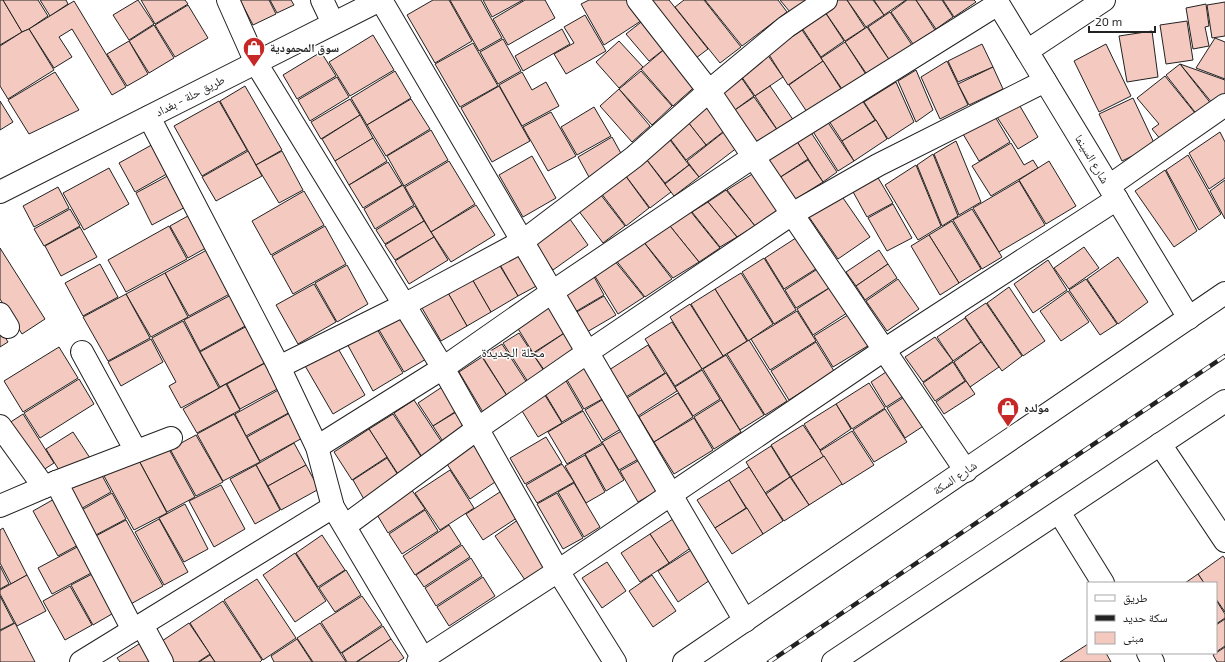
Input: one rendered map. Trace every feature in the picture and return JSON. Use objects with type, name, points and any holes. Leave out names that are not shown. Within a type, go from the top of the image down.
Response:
[{"type":"street","points":[[228,0],[256,64],[443,368],[558,571],[615,662]]},
{"type":"street","points":[[322,0],[333,23]]},
{"type":"street","points":[[381,0],[745,621]]},
{"type":"street","name":"طريق حلة - بغداد","points":[[0,192],[381,0]]},
{"type":"street","points":[[638,0],[709,91],[966,471]]},
{"type":"street","points":[[279,367],[404,305],[523,241],[634,157],[709,91],[786,27],[826,0]]},
{"type":"street","points":[[1027,51],[1104,0]]},
{"type":"street","points":[[317,447],[443,368],[552,292],[753,157],[997,2]]},
{"type":"street","name":"شارع السينما","points":[[997,2],[1189,318]]},
{"type":"street","points":[[345,526],[477,429],[792,214],[878,165],[1045,81]]},
{"type":"street","points":[[149,117],[279,367],[317,447],[334,506],[422,661],[558,571],[1113,193],[1225,105]]},
{"type":"street","name":"شارع السكة","points":[[684,662],[1225,293]]},
{"type":"street","points":[[82,352],[136,451]]},
{"type":"street","points":[[833,662],[1225,401]]},
{"type":"street","points":[[0,426],[50,484],[138,627],[162,662]]},
{"type":"street","points":[[0,506],[50,484],[171,438]]},
{"type":"street","points":[[1160,444],[1225,541]]},
{"type":"street","points":[[81,662],[334,506]]},
{"type":"street","points":[[1059,512],[1102,582]]},
{"type":"building","points":[[0,0],[3,0],[22,32],[0,45]]},
{"type":"building","points":[[3,0],[38,0],[48,16],[22,32]]},
{"type":"building","points":[[40,0],[66,0],[68,4],[50,16]]},
{"type":"building","points":[[138,0],[154,24],[129,40],[113,15]]},
{"type":"building","points":[[141,0],[185,0],[188,4],[155,24]]},
{"type":"building","points":[[240,0],[269,0],[276,14],[253,25]]},
{"type":"building","points":[[270,0],[291,0],[294,5],[277,13]]},
{"type":"building","points":[[433,0],[449,0],[472,41],[435,63],[407,15]]},
{"type":"building","points":[[450,0],[481,0],[502,38],[479,51]]},
{"type":"building","points":[[483,0],[523,0],[492,17]]},
{"type":"building","points":[[525,0],[545,0],[555,18],[508,45],[493,19]]},
{"type":"building","points":[[589,0],[630,0],[644,19],[604,45],[581,4]]},
{"type":"building","points":[[644,0],[669,0],[708,49],[692,61]]},
{"type":"building","points":[[684,0],[704,0],[741,47],[720,63],[675,7]]},
{"type":"building","points":[[705,0],[778,0],[787,12],[742,46]]},
{"type":"building","points":[[780,0],[806,0],[790,12]]},
{"type":"building","points":[[837,0],[847,0],[865,28],[845,41],[823,9]]},
{"type":"building","points":[[847,0],[873,0],[884,15],[866,27]]},
{"type":"building","points":[[874,0],[906,0],[884,15]]},
{"type":"building","points":[[907,0],[916,0],[935,30],[913,44],[891,12]]},
{"type":"building","points":[[916,0],[942,0],[953,17],[936,29]]},
{"type":"building","points":[[943,0],[974,0],[976,2],[954,17]]},
{"type":"building","points":[[74,1],[126,87],[112,95],[72,29],[59,37],[72,57],[54,68],[29,29]]},
{"type":"building","points":[[1225,2],[1225,36],[1212,38],[1207,5]]},
{"type":"building","points":[[1206,4],[1209,26],[1205,27],[1209,46],[1193,49],[1186,8]]},
{"type":"building","points":[[188,5],[208,38],[175,57],[155,25]]},
{"type":"building","points":[[823,9],[844,41],[821,57],[800,25]]},
{"type":"building","points":[[890,12],[912,45],[890,61],[868,27]]},
{"type":"building","points":[[585,15],[606,51],[566,74],[554,54],[574,43],[564,27]]},
{"type":"building","points":[[645,19],[667,47],[649,61],[626,34]]},
{"type":"building","points":[[1187,21],[1193,60],[1166,64],[1160,25]]},
{"type":"building","points":[[154,25],[174,58],[149,73],[129,41]]},
{"type":"building","points":[[867,27],[890,61],[868,76],[845,42]]},
{"type":"building","points":[[29,29],[54,70],[8,99],[0,86],[0,46]]},
{"type":"building","points":[[562,29],[570,44],[523,71],[515,56]]},
{"type":"building","points":[[802,30],[823,61],[788,85],[768,53]]},
{"type":"building","points":[[1152,31],[1158,77],[1127,82],[1119,36]]},
{"type":"building","points":[[373,35],[394,70],[350,96],[329,62]]},
{"type":"building","points":[[1215,38],[1225,42],[1225,79],[1196,68]]},
{"type":"building","points":[[503,39],[521,71],[498,84],[480,52]]},
{"type":"building","points":[[129,41],[148,74],[127,86],[107,54]]},
{"type":"building","points":[[619,41],[643,67],[619,88],[596,62]]},
{"type":"building","points":[[845,42],[867,76],[844,92],[821,58]]},
{"type":"building","points":[[473,43],[498,86],[460,107],[435,64]]},
{"type":"building","points":[[982,44],[993,67],[958,82],[948,61]]},
{"type":"building","points":[[1106,44],[1131,96],[1099,112],[1074,61]]},
{"type":"building","points":[[667,47],[699,83],[673,106],[641,69]]},
{"type":"building","points":[[321,52],[336,76],[297,99],[283,75]]},
{"type":"building","points":[[767,54],[783,77],[755,96],[739,73]]},
{"type":"building","points":[[823,61],[843,92],[809,115],[789,85]]},
{"type":"building","points":[[947,61],[968,105],[940,119],[921,77]]},
{"type":"building","points":[[1180,64],[1225,80],[1225,94],[1213,104]]},
{"type":"building","points":[[1180,64],[1212,105],[1198,116],[1166,75]]},
{"type":"building","points":[[993,67],[1003,89],[969,105],[958,84]]},
{"type":"building","points":[[916,70],[933,110],[916,122],[898,81]]},
{"type":"building","points":[[395,71],[411,98],[367,125],[351,98]]},
{"type":"building","points":[[641,71],[672,106],[652,125],[619,89]]},
{"type":"building","points":[[55,72],[79,110],[29,134],[8,100]]},
{"type":"building","points":[[522,72],[532,90],[546,82],[559,106],[522,126],[499,85]]},
{"type":"building","points":[[738,73],[754,96],[732,112],[716,88]]},
{"type":"building","points":[[1165,76],[1195,113],[1161,140],[1152,129],[1159,124],[1137,98]]},
{"type":"building","points":[[337,77],[349,97],[310,121],[298,100]]},
{"type":"building","points":[[896,82],[914,122],[888,139],[864,102]]},
{"type":"building","points":[[245,86],[282,150],[256,165],[220,101]]},
{"type":"building","points":[[499,86],[530,141],[492,162],[461,108]]},
{"type":"building","points":[[770,86],[794,121],[778,131],[755,96]]},
{"type":"building","points":[[619,89],[650,126],[632,142],[600,106]]},
{"type":"building","points":[[754,97],[778,131],[756,146],[732,112]]},
{"type":"building","points":[[1133,98],[1155,145],[1122,161],[1099,114]]},
{"type":"building","points":[[350,99],[360,115],[321,139],[311,122]]},
{"type":"building","points":[[411,99],[430,129],[386,156],[367,125]]},
{"type":"building","points":[[707,100],[728,128],[706,145],[684,117]]},
{"type":"building","points":[[862,100],[875,120],[842,141],[829,121]]},
{"type":"building","points":[[0,101],[13,122],[0,130]]},
{"type":"building","points":[[219,101],[247,150],[202,176],[174,126]]},
{"type":"building","points":[[1017,101],[1038,137],[1018,149],[995,114]]},
{"type":"building","points":[[594,107],[611,136],[577,155],[561,127]]},
{"type":"building","points":[[551,112],[576,156],[548,171],[523,127]]},
{"type":"building","points":[[360,115],[373,138],[335,161],[322,139]]},
{"type":"building","points":[[994,115],[1010,142],[979,161],[963,134]]},
{"type":"building","points":[[684,117],[706,145],[686,160],[665,132]]},
{"type":"building","points":[[876,120],[887,139],[854,161],[842,141]]},
{"type":"building","points":[[827,121],[854,161],[838,171],[812,130]]},
{"type":"building","points":[[431,130],[448,160],[404,186],[387,156]]},
{"type":"building","points":[[725,131],[738,147],[699,177],[687,161]]},
{"type":"building","points":[[810,131],[837,172],[823,182],[796,140]]},
{"type":"building","points":[[1220,132],[1225,142],[1225,178],[1209,189],[1189,153]]},
{"type":"building","points":[[667,136],[689,165],[665,183],[643,155]]},
{"type":"building","points":[[612,137],[623,157],[589,177],[578,157]]},
{"type":"building","points":[[373,138],[387,161],[349,185],[335,161]]},
{"type":"building","points":[[796,140],[808,159],[779,178],[766,159]]},
{"type":"building","points":[[956,141],[981,202],[959,215],[934,154]]},
{"type":"building","points":[[157,142],[172,171],[135,192],[119,163]]},
{"type":"building","points":[[1011,143],[1024,165],[1033,160],[1038,168],[991,196],[972,166]]},
{"type":"building","points":[[248,151],[262,176],[216,201],[202,177]]},
{"type":"building","points":[[282,151],[303,190],[279,203],[256,165]]},
{"type":"building","points":[[933,154],[958,216],[942,226],[917,165]]},
{"type":"building","points":[[643,155],[671,192],[650,208],[622,171]]},
{"type":"building","points":[[1188,155],[1221,214],[1199,230],[1166,170]]},
{"type":"building","points":[[532,156],[556,198],[523,217],[499,175]]},
{"type":"building","points":[[808,160],[823,182],[793,201],[779,178]]},
{"type":"building","points":[[449,161],[475,204],[431,232],[405,187]]},
{"type":"building","points":[[1049,161],[1076,206],[1046,224],[1019,180]]},
{"type":"building","points":[[388,162],[402,185],[363,208],[349,185]]},
{"type":"building","points":[[689,165],[699,177],[674,196],[665,184]]},
{"type":"building","points":[[916,165],[941,226],[918,240],[885,185]]},
{"type":"building","points":[[109,168],[129,204],[84,230],[63,193]]},
{"type":"building","points":[[1165,170],[1197,231],[1174,247],[1135,191]]},
{"type":"building","points":[[622,171],[649,208],[626,226],[598,189]]},
{"type":"building","points":[[173,173],[191,204],[152,225],[136,193]]},
{"type":"building","points":[[754,173],[782,209],[755,226],[727,190]]},
{"type":"building","points":[[877,176],[893,203],[867,217],[852,190]]},
{"type":"building","points":[[1225,180],[1225,219],[1210,191]]},
{"type":"building","points":[[1019,181],[1045,225],[999,252],[973,208]]},
{"type":"building","points":[[403,185],[414,205],[375,229],[364,209]]},
{"type":"building","points":[[58,187],[69,208],[34,227],[23,206]]},
{"type":"building","points":[[597,190],[625,226],[603,243],[575,206]]},
{"type":"building","points":[[726,190],[755,226],[737,237],[708,202]]},
{"type":"building","points":[[304,191],[324,225],[271,255],[252,221]]},
{"type":"building","points":[[841,195],[870,237],[838,259],[809,217]]},
{"type":"building","points":[[708,202],[737,237],[720,247],[692,212]]},
{"type":"building","points":[[893,204],[912,238],[887,251],[868,218]]},
{"type":"building","points":[[476,205],[495,235],[451,262],[431,232]]},
{"type":"building","points":[[415,206],[424,221],[385,244],[376,230]]},
{"type":"building","points":[[70,209],[80,226],[44,246],[34,229]]},
{"type":"building","points":[[972,209],[1002,257],[982,269],[953,220]]},
{"type":"building","points":[[195,212],[213,244],[188,258],[170,226]]},
{"type":"building","points":[[565,212],[588,245],[553,270],[529,238]]},
{"type":"building","points":[[691,212],[720,248],[699,262],[670,226]]},
{"type":"building","points":[[424,221],[434,237],[395,260],[385,245]]},
{"type":"building","points":[[952,221],[981,269],[959,283],[929,235]]},
{"type":"building","points":[[169,226],[187,259],[126,292],[108,260]]},
{"type":"building","points":[[325,226],[346,264],[293,294],[272,256]]},
{"type":"building","points":[[670,226],[699,262],[673,278],[643,241]]},
{"type":"building","points":[[80,227],[97,257],[61,276],[45,246]]},
{"type":"building","points":[[802,234],[822,265],[784,289],[765,258]]},
{"type":"building","points":[[929,235],[959,283],[940,295],[911,246]]},
{"type":"building","points":[[434,237],[448,260],[409,284],[395,261]]},
{"type":"building","points":[[643,241],[672,279],[645,297],[615,259]]},
{"type":"building","points":[[519,243],[542,283],[518,296],[495,256]]},
{"type":"building","points":[[214,246],[237,290],[189,316],[165,273]]},
{"type":"building","points":[[1084,247],[1099,268],[1069,289],[1054,268]]},
{"type":"building","points":[[0,248],[45,319],[22,334],[0,299]]},
{"type":"building","points":[[879,250],[888,264],[856,286],[846,272]]},
{"type":"building","points":[[494,256],[518,296],[491,312],[468,272]]},
{"type":"building","points":[[1118,257],[1148,302],[1118,324],[1087,279]]},
{"type":"building","points":[[764,258],[796,310],[774,324],[742,272]]},
{"type":"building","points":[[614,260],[644,297],[618,314],[593,273]]},
{"type":"building","points":[[1048,260],[1067,290],[1033,313],[1014,284]]},
{"type":"building","points":[[100,264],[118,297],[83,316],[65,283]]},
{"type":"building","points":[[888,264],[897,278],[865,300],[856,286]]},
{"type":"building","points":[[347,265],[368,304],[337,322],[315,283]]},
{"type":"building","points":[[822,266],[834,285],[796,308],[785,290]]},
{"type":"building","points":[[468,272],[491,312],[467,326],[444,286]]},
{"type":"building","points":[[165,273],[188,317],[151,337],[126,294]]},
{"type":"building","points":[[592,273],[604,295],[575,312],[562,291]]},
{"type":"building","points":[[741,273],[773,324],[748,341],[715,289]]},
{"type":"building","points":[[898,279],[919,309],[887,331],[866,301]]},
{"type":"building","points":[[1086,279],[1117,324],[1100,335],[1069,290]]},
{"type":"building","points":[[314,284],[336,322],[298,344],[276,305]]},
{"type":"building","points":[[834,285],[850,311],[813,335],[797,309]]},
{"type":"building","points":[[444,286],[467,326],[441,341],[418,301]]},
{"type":"building","points":[[1009,287],[1045,341],[1023,356],[987,303]]},
{"type":"building","points":[[715,289],[747,341],[723,356],[691,304]]},
{"type":"building","points":[[1068,291],[1089,322],[1061,341],[1040,311]]},
{"type":"building","points":[[126,294],[150,338],[108,361],[83,317]]},
{"type":"building","points":[[231,295],[247,325],[200,351],[184,320]]},
{"type":"building","points":[[604,296],[616,315],[587,332],[575,313]]},
{"type":"building","points":[[986,303],[1022,356],[1002,371],[965,317]]},
{"type":"building","points":[[551,304],[569,330],[533,353],[517,327]]},
{"type":"building","points":[[690,304],[723,356],[702,369],[670,317]]},
{"type":"building","points":[[404,306],[433,355],[404,372],[375,323]]},
{"type":"building","points":[[797,311],[816,341],[770,370],[751,339]]},
{"type":"building","points":[[851,313],[871,344],[833,367],[814,336]]},
{"type":"building","points":[[965,318],[981,342],[953,361],[937,337]]},
{"type":"building","points":[[183,321],[219,388],[181,408],[169,386],[176,382],[152,338]]},
{"type":"building","points":[[672,322],[702,369],[675,386],[645,339]]},
{"type":"building","points":[[374,324],[403,373],[373,391],[345,340]]},
{"type":"building","points":[[247,326],[268,361],[220,387],[200,352]]},
{"type":"building","points":[[0,329],[8,342],[0,347]]},
{"type":"building","points":[[569,330],[582,351],[547,374],[533,354]]},
{"type":"building","points":[[519,333],[546,374],[530,385],[503,343]]},
{"type":"building","points":[[935,337],[953,361],[923,382],[905,357]]},
{"type":"building","points":[[151,339],[163,362],[121,386],[108,362]]},
{"type":"building","points":[[749,340],[787,401],[765,415],[727,354]]},
{"type":"building","points":[[816,342],[834,371],[789,400],[771,371]]},
{"type":"building","points":[[981,342],[999,367],[970,387],[954,362]]},
{"type":"building","points":[[502,344],[529,386],[509,399],[482,356]]},
{"type":"building","points":[[336,345],[365,395],[333,414],[304,364]]},
{"type":"building","points":[[648,345],[665,373],[626,397],[609,370]]},
{"type":"building","points":[[59,347],[78,378],[23,412],[4,381]]},
{"type":"building","points":[[726,355],[764,415],[740,430],[703,369]]},
{"type":"building","points":[[482,357],[509,399],[484,414],[459,372]]},
{"type":"building","points":[[585,360],[606,397],[584,409],[563,373]]},
{"type":"building","points":[[267,362],[281,387],[240,409],[227,384]]},
{"type":"building","points":[[953,362],[965,381],[935,401],[923,383]]},
{"type":"building","points":[[892,368],[908,393],[886,407],[871,382]]},
{"type":"building","points":[[702,370],[720,399],[693,416],[675,387]]},
{"type":"building","points":[[666,373],[677,391],[638,416],[627,398]]},
{"type":"building","points":[[562,374],[583,410],[562,422],[541,387]]},
{"type":"building","points":[[79,379],[94,404],[40,438],[24,413]]},
{"type":"building","points":[[966,381],[975,394],[944,414],[936,402]]},
{"type":"building","points":[[869,383],[885,408],[852,429],[836,404]]},
{"type":"building","points":[[226,384],[240,410],[197,433],[183,409]]},
{"type":"building","points":[[445,385],[461,408],[433,426],[418,403]]},
{"type":"building","points":[[282,388],[294,410],[246,436],[235,414]]},
{"type":"building","points":[[543,392],[562,423],[538,437],[519,406]]},
{"type":"building","points":[[678,393],[693,417],[654,442],[639,417]]},
{"type":"building","points":[[909,394],[928,423],[905,438],[887,408]]},
{"type":"building","points":[[607,397],[624,427],[603,440],[585,410]]},
{"type":"building","points":[[414,400],[443,444],[422,457],[394,413]]},
{"type":"building","points":[[721,400],[741,432],[714,449],[694,417]]},
{"type":"building","points":[[836,404],[851,429],[820,450],[804,424]]},
{"type":"building","points":[[461,409],[471,425],[444,443],[433,426]]},
{"type":"building","points":[[885,409],[907,442],[874,462],[853,430]]},
{"type":"building","points":[[295,410],[308,435],[260,461],[247,437]]},
{"type":"building","points":[[583,411],[602,443],[567,464],[548,432]]},
{"type":"building","points":[[23,414],[54,463],[37,474],[6,425]]},
{"type":"building","points":[[234,414],[260,462],[223,481],[197,434]]},
{"type":"building","points":[[393,414],[422,458],[398,474],[369,429]]},
{"type":"building","points":[[694,418],[713,450],[674,474],[654,442]]},
{"type":"building","points":[[803,425],[824,456],[791,477],[771,445]]},
{"type":"building","points":[[369,429],[387,457],[352,480],[334,452]]},
{"type":"building","points":[[625,429],[642,457],[619,470],[602,442]]},
{"type":"building","points":[[852,431],[874,465],[842,485],[820,451]]},
{"type":"building","points":[[73,432],[90,458],[62,475],[46,449]]},
{"type":"building","points":[[196,435],[223,482],[196,496],[170,449]]},
{"type":"building","points":[[546,437],[562,463],[525,484],[510,458]]},
{"type":"building","points":[[476,440],[501,478],[470,499],[445,461]]},
{"type":"building","points":[[165,442],[195,497],[167,512],[137,457]]},
{"type":"building","points":[[294,443],[306,465],[268,486],[256,465]]},
{"type":"building","points":[[603,444],[624,480],[606,491],[585,454]]},
{"type":"building","points":[[771,446],[790,477],[765,493],[746,462]]},
{"type":"building","points":[[585,455],[605,492],[586,503],[565,466]]},
{"type":"building","points":[[824,456],[842,484],[809,505],[791,477]]},
{"type":"building","points":[[137,457],[167,513],[134,530],[104,476]]},
{"type":"building","points":[[387,458],[400,478],[365,501],[353,480]]},
{"type":"building","points":[[643,458],[661,489],[638,502],[620,471]]},
{"type":"building","points":[[562,464],[574,482],[537,503],[526,485]]},
{"type":"building","points":[[256,465],[280,510],[255,524],[230,479]]},
{"type":"building","points":[[306,465],[319,489],[281,510],[268,486]]},
{"type":"building","points":[[749,467],[783,521],[763,534],[729,480]]},
{"type":"building","points":[[99,470],[111,492],[77,511],[65,489]]},
{"type":"building","points":[[450,470],[474,508],[440,530],[415,493]]},
{"type":"building","points":[[790,477],[809,505],[784,521],[766,494]]},
{"type":"building","points":[[729,480],[746,508],[715,528],[697,500]]},
{"type":"building","points":[[574,483],[600,527],[584,537],[558,492]]},
{"type":"building","points":[[221,485],[245,529],[214,547],[189,501]]},
{"type":"building","points":[[409,486],[425,509],[388,533],[373,508]]},
{"type":"building","points":[[506,488],[523,514],[483,540],[466,514]]},
{"type":"building","points":[[112,493],[126,519],[92,537],[78,512]]},
{"type":"building","points":[[557,493],[583,538],[563,549],[537,504]]},
{"type":"building","points":[[56,498],[80,544],[58,556],[33,511]]},
{"type":"building","points":[[185,504],[208,549],[184,562],[159,518]]},
{"type":"building","points":[[747,508],[763,534],[732,554],[715,528]]},
{"type":"building","points":[[425,510],[438,531],[402,554],[389,534]]},
{"type":"building","points":[[522,517],[550,564],[525,580],[495,536]]},
{"type":"building","points":[[676,517],[695,545],[669,563],[650,534]]},
{"type":"building","points":[[159,519],[188,572],[164,585],[135,532]]},
{"type":"building","points":[[126,520],[163,586],[129,605],[92,538]]},
{"type":"building","points":[[449,525],[461,544],[415,575],[403,556]]},
{"type":"building","points":[[3,528],[27,575],[11,584],[0,563],[0,530]]},
{"type":"building","points":[[650,534],[669,563],[640,582],[621,553]]},
{"type":"building","points":[[322,535],[345,570],[318,587],[296,553]]},
{"type":"building","points":[[81,545],[95,571],[52,594],[38,568]]},
{"type":"building","points":[[462,545],[470,557],[424,587],[416,575]]},
{"type":"building","points":[[696,547],[716,576],[678,602],[658,571]]},
{"type":"building","points":[[295,553],[326,601],[295,622],[263,575]]},
{"type":"building","points":[[1223,556],[1225,559],[1225,612],[1217,600],[1217,582],[1203,582],[1198,574]]},
{"type":"building","points":[[471,558],[482,576],[436,606],[425,588]]},
{"type":"building","points":[[607,562],[626,591],[602,608],[582,578]]},
{"type":"building","points":[[0,566],[9,584],[0,589]]},
{"type":"building","points":[[346,570],[361,595],[335,612],[319,588]]},
{"type":"building","points":[[96,572],[117,611],[93,625],[71,585]]},
{"type":"building","points":[[1198,574],[1203,582],[1186,582]]},
{"type":"building","points":[[27,575],[46,611],[17,626],[0,594],[0,590]]},
{"type":"building","points":[[652,575],[676,611],[653,627],[629,591]]},
{"type":"building","points":[[483,577],[495,596],[449,626],[437,607]]},
{"type":"building","points":[[257,579],[296,638],[263,660],[224,600]]},
{"type":"building","points":[[70,586],[92,625],[65,640],[43,601]]},
{"type":"building","points":[[0,596],[14,623],[0,630]]},
{"type":"building","points":[[362,596],[382,625],[341,653],[321,622]]},
{"type":"building","points":[[223,601],[262,660],[260,662],[215,662],[190,623]]},
{"type":"building","points":[[1217,602],[1225,614],[1225,618],[1217,623]]},
{"type":"building","points":[[1225,619],[1225,646],[1217,651],[1217,624]]},
{"type":"building","points":[[15,623],[35,662],[0,662],[0,631]]},
{"type":"building","points":[[189,623],[210,654],[198,662],[171,662],[159,643]]},
{"type":"building","points":[[320,623],[346,662],[313,662],[297,638]]},
{"type":"building","points":[[383,626],[391,639],[356,662],[347,662],[342,653]]},
{"type":"building","points":[[297,639],[312,662],[274,662],[271,656]]},
{"type":"building","points":[[391,639],[404,658],[398,662],[357,662]]},
{"type":"building","points":[[142,642],[155,662],[120,662],[117,658]]},
{"type":"building","points":[[1087,645],[1087,654],[1107,654],[1111,662],[1060,662]]},
{"type":"building","points":[[1225,647],[1225,662],[1217,662],[1213,655],[1217,654],[1217,652]]},
{"type":"building","points":[[210,655],[215,662],[199,662]]},
{"type":"railway","points":[[769,662],[1225,356]]},
{"type":"place","name":"سوق المحمودية","points":[[254,68]]},
{"type":"place","name":"مولده","points":[[1008,428]]},
{"type":"district","name":"محلة الجديدة","points":[[513,352]]}]
